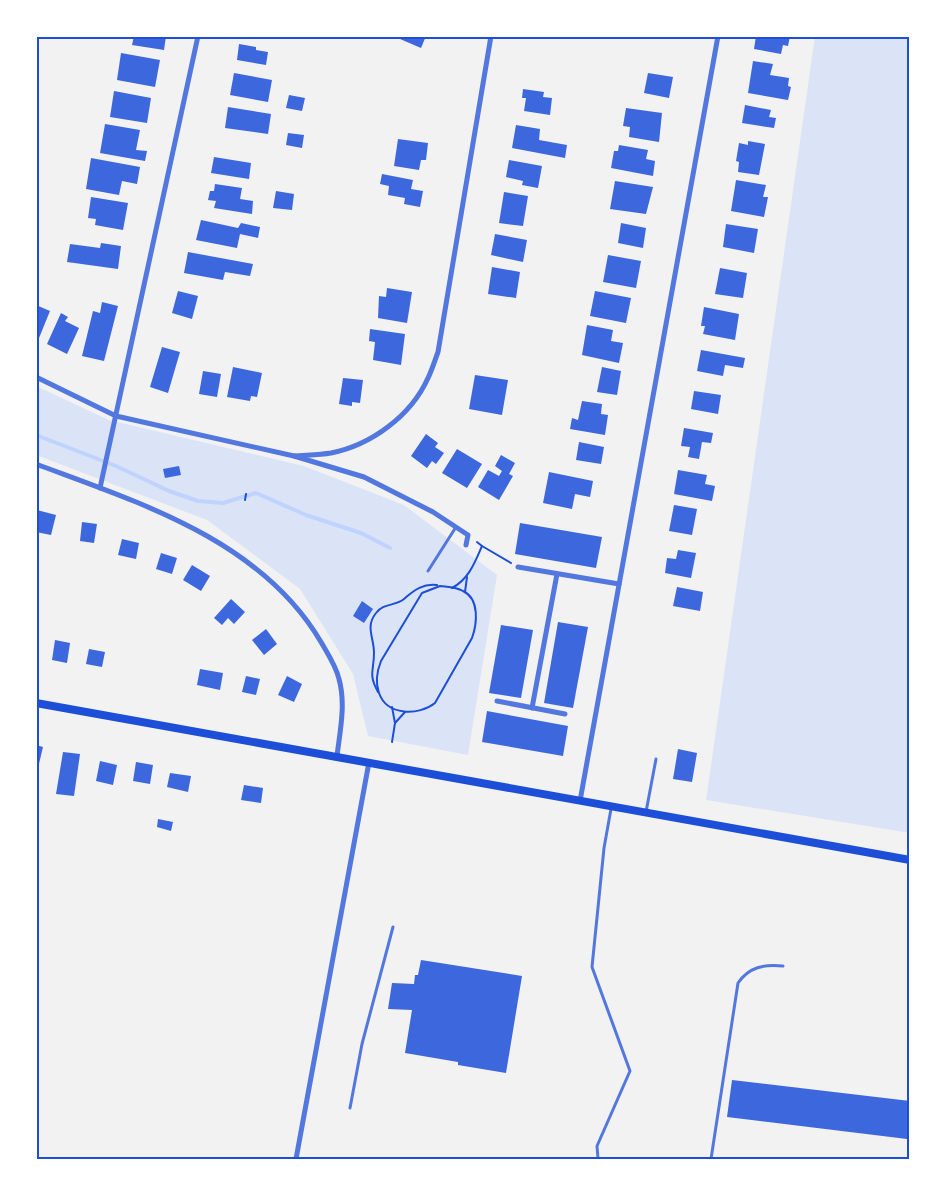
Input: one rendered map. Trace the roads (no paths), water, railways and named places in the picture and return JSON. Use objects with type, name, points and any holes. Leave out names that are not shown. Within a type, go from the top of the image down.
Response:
[{"type":"main road","points":[[36,703],[910,860]]},
{"type":"street","points":[[100,488],[198,36]]},
{"type":"street","points":[[294,456],[332,453],[367,441],[391,424],[412,404],[428,379],[438,351],[491,36]]},
{"type":"street","points":[[580,801],[718,36]]},
{"type":"street","points":[[36,377],[116,416],[294,456],[364,477],[434,512],[468,536],[466,545]]},
{"type":"street","points":[[36,464],[157,511],[215,539],[265,576],[290,600],[313,628],[339,678],[342,711],[337,756]]},
{"type":"street","points":[[518,567],[619,584]]},
{"type":"street","points":[[532,708],[557,573]]},
{"type":"street","points":[[497,701],[565,714]]},
{"type":"street","points":[[296,1159],[369,762]]},
{"type":"lane","points":[[428,571],[456,527]]},
{"type":"lane","points":[[646,813],[656,759]]},
{"type":"lane","points":[[598,1159],[597,1146],[630,1071],[592,967],[604,848],[611,807]]},
{"type":"lane","points":[[350,1108],[362,1044],[393,927]]},
{"type":"lane","points":[[711,1159],[738,983],[756,968],[764,965],[783,966]]},
{"type":"waterway","points":[[36,435],[198,501],[223,503],[256,493],[306,515],[361,533],[390,548]]}]
